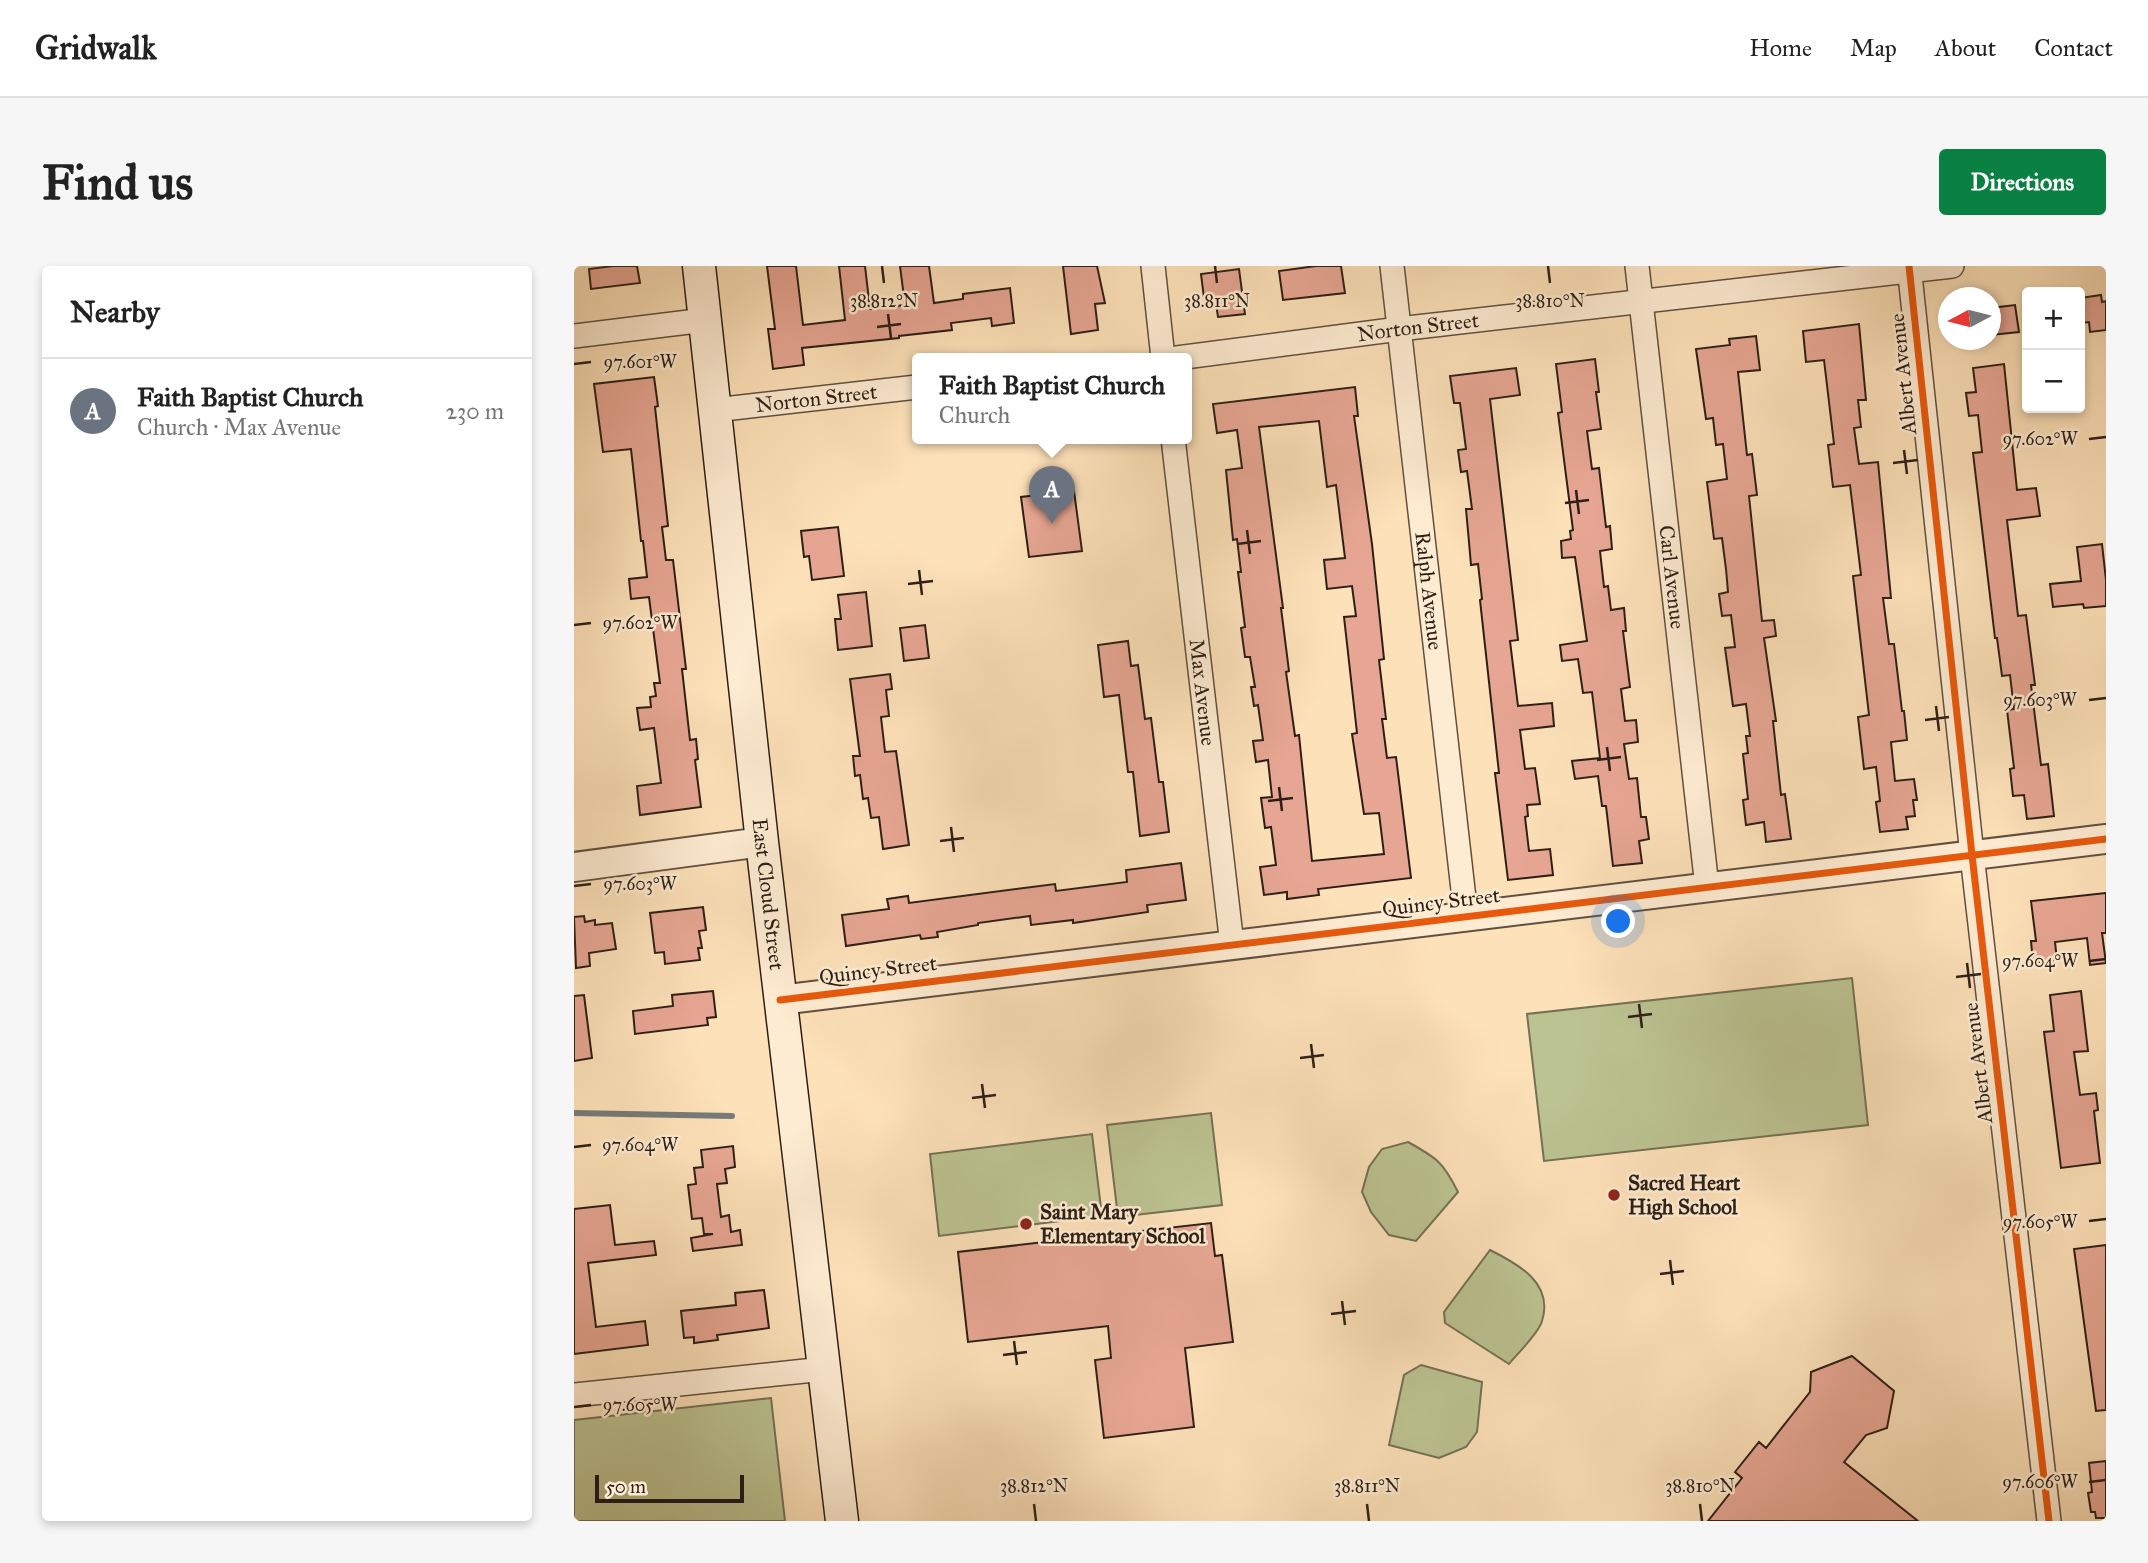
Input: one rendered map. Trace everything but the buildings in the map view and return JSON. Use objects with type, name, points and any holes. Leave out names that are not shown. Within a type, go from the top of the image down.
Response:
[{"type":"main road","name":"East Cloud Street","points":[[699,266],[780,1000],[842,1521]]},
{"type":"street","points":[[1153,266],[1162,353]]},
{"type":"street","name":"Ralph Avenue","points":[[1392,266],[1466,916]]},
{"type":"street","name":"Carl Avenue","points":[[1637,266],[1707,887]]},
{"type":"street","name":"Norton Street","points":[[1192,356],[1399,329],[1952,266]]},
{"type":"street","name":"Albert Avenue","points":[[1909,269],[1972,855],[2049,1521]]},
{"type":"street","points":[[574,336],[705,320]]},
{"type":"street","name":"Norton Street","points":[[715,410],[912,388]]},
{"type":"street","name":"Max Avenue","points":[[1174,444],[1232,945]]},
{"type":"street","name":"Quincy Street","points":[[780,1000],[2106,839]]},
{"type":"street","points":[[574,867],[762,842]]},
{"type":"street","points":[[574,1395],[824,1369]]},
{"type":"green space","points":[[1852,978],[1868,1125],[1544,1161],[1527,1014]]},
{"type":"green space","points":[[1211,1113],[1222,1205],[1118,1217],[1107,1125]]},
{"type":"green space","points":[[1092,1134],[1102,1216],[939,1236],[930,1154]]},
{"type":"green space","points":[[1408,1142],[1438,1162],[1458,1192],[1416,1241],[1389,1235],[1371,1212],[1362,1192],[1369,1167],[1382,1149]]},
{"type":"green space","points":[[1490,1250],[1531,1276],[1543,1296],[1544,1308],[1540,1326],[1509,1364],[1445,1323],[1444,1312]]},
{"type":"green space","points":[[1421,1365],[1482,1382],[1477,1432],[1466,1447],[1439,1458],[1389,1445],[1404,1375]]},
{"type":"green space","points":[[771,1398],[785,1521],[574,1521],[574,1420]]},
{"type":"waterway","points":[[574,1113],[732,1116]]},
{"type":"cycle path","points":[[1909,266],[1972,855],[2049,1521]]},
{"type":"cycle path","points":[[780,1000],[2106,839]]},
{"type":"place","name":"Faith Baptist Church","points":[[1052,524]]},
{"type":"place","name":"Sacred Heart High School","points":[[1614,1195]]},
{"type":"place","name":"Saint Mary Elementary School","points":[[1026,1224]]}]
